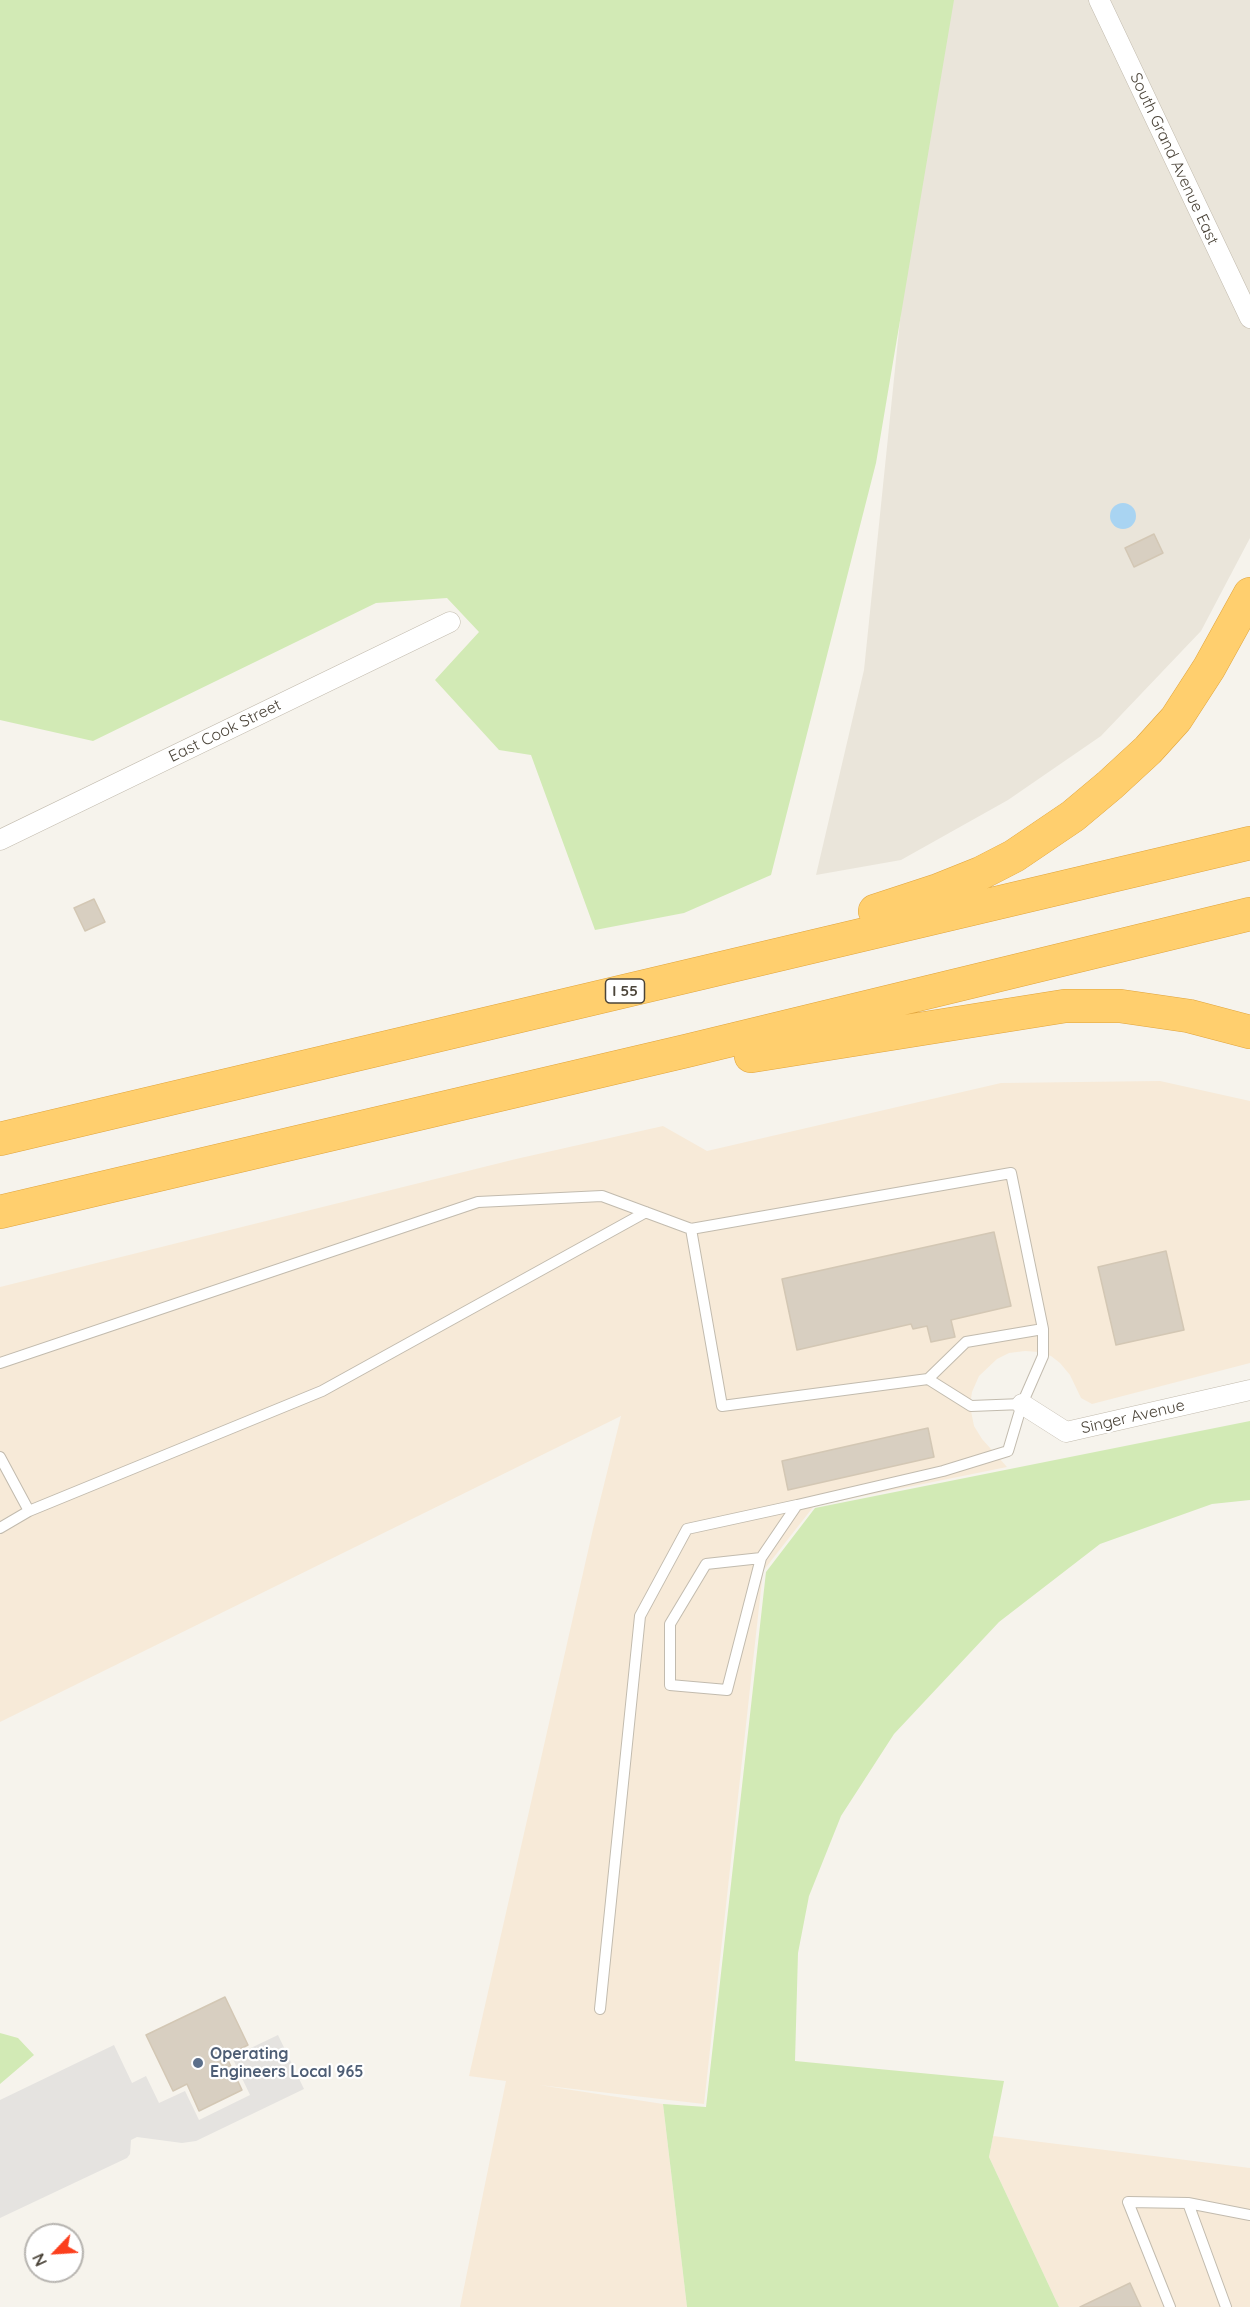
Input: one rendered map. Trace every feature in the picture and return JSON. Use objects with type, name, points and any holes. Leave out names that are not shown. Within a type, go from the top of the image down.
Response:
[{"type":"highway","points":[[611,994],[756,944],[872,912],[936,891],[981,873],[1014,856],[1073,816],[1110,785],[1148,750],[1176,719],[1209,668],[1250,594]]},
{"type":"highway","name":"I 55","points":[[0,1139],[1250,843]]},
{"type":"highway","points":[[0,1212],[1250,914]]},
{"type":"highway","points":[[459,1104],[1065,1006],[1120,1006],[1189,1016],[1250,1032]]},
{"type":"street","name":"South Grand Avenue East","points":[[1099,0],[1250,318]]},
{"type":"street","name":"East Cook Street","points":[[0,840],[450,622]]},
{"type":"street","name":"Singer Avenue","points":[[1022,1404],[1066,1432],[1250,1390]]},
{"type":"lane","points":[[0,1363],[478,1202],[602,1196],[691,1229],[1011,1173],[1043,1329],[1043,1356],[1022,1404],[1008,1452],[943,1471],[687,1529],[640,1616],[600,2009]]},
{"type":"lane","points":[[0,1528],[29,1511],[322,1390],[646,1212]]},
{"type":"lane","points":[[691,1229],[722,1407],[928,1378],[966,1342],[1043,1329]]},
{"type":"lane","points":[[928,1378],[971,1406],[1022,1404]]},
{"type":"lane","points":[[0,1457],[29,1511]]},
{"type":"lane","points":[[761,1558],[706,1564],[670,1624],[670,1685],[727,1690],[761,1558],[797,1505]]},
{"type":"lane","points":[[1170,2307],[1128,2202],[1188,2203],[1250,2215]]},
{"type":"lane","points":[[1188,2203],[1227,2307]]},
{"type":"shaded area","points":[[933,0],[1250,0],[1250,538],[1201,631],[1101,736],[1008,800],[901,860],[816,875],[864,670]]},
{"type":"shaded area","points":[[1160,1081],[1250,1101],[1250,1363],[1092,1404],[1081,1398],[1070,1375],[1051,1356],[1025,1351],[1009,1353],[997,1359],[979,1376],[972,1392],[970,1406],[974,1426],[982,1439],[1007,1467],[814,1506],[763,1571],[704,2104],[539,2085],[663,2104],[687,2307],[460,2307],[506,2081],[469,2076],[593,1529],[621,1416],[0,1722],[0,1287],[516,1159],[663,1126],[707,1151],[1001,1083]]},
{"type":"shaded area","points":[[278,2035],[304,2089],[196,2141],[182,2143],[137,2137],[131,2140],[130,2154],[127,2158],[0,2218],[0,2100],[114,2045],[132,2083],[146,2076],[159,2103],[185,2091],[199,2120],[250,2095],[232,2057]]},
{"type":"shaded area","points":[[993,2136],[1250,2168],[1250,2307],[1059,2307],[989,2157]]},
{"type":"green space","points":[[0,0],[954,0],[876,463],[771,875],[684,913],[595,930],[531,755],[499,750],[435,680],[479,632],[447,598],[376,603],[93,741],[0,720]]},
{"type":"green space","points":[[1250,1421],[1250,1500],[1212,1504],[1100,1544],[999,1622],[894,1734],[841,1816],[809,1896],[798,1953],[795,2061],[1004,2081],[989,2157],[1059,2307],[687,2307],[663,2104],[706,2107],[766,1572],[815,1508]]},
{"type":"green space","points":[[0,2033],[18,2038],[34,2055],[0,2084]]},
{"type":"water","points":[[1123,503],[1132,507],[1136,516],[1132,525],[1123,529],[1114,525],[1110,516],[1114,507]]},
{"type":"building","points":[[1154,534],[1163,553],[1134,567],[1125,548]]},
{"type":"building","points":[[94,899],[105,922],[85,931],[74,908]]},
{"type":"building","points":[[994,1232],[1011,1306],[951,1320],[955,1337],[931,1342],[927,1326],[913,1329],[911,1324],[797,1350],[782,1279]]},
{"type":"building","points":[[1166,1251],[1184,1330],[1116,1345],[1098,1267]]},
{"type":"building","points":[[928,1428],[934,1457],[788,1490],[782,1461]]},
{"type":"building","points":[[225,1997],[248,2045],[226,2056],[242,2090],[199,2111],[187,2084],[173,2091],[146,2035]]},
{"type":"building","points":[[1130,2283],[1141,2307],[1080,2307]]},
{"type":"place","name":"Operating Engineers Local 965","points":[[198,2063]]}]
